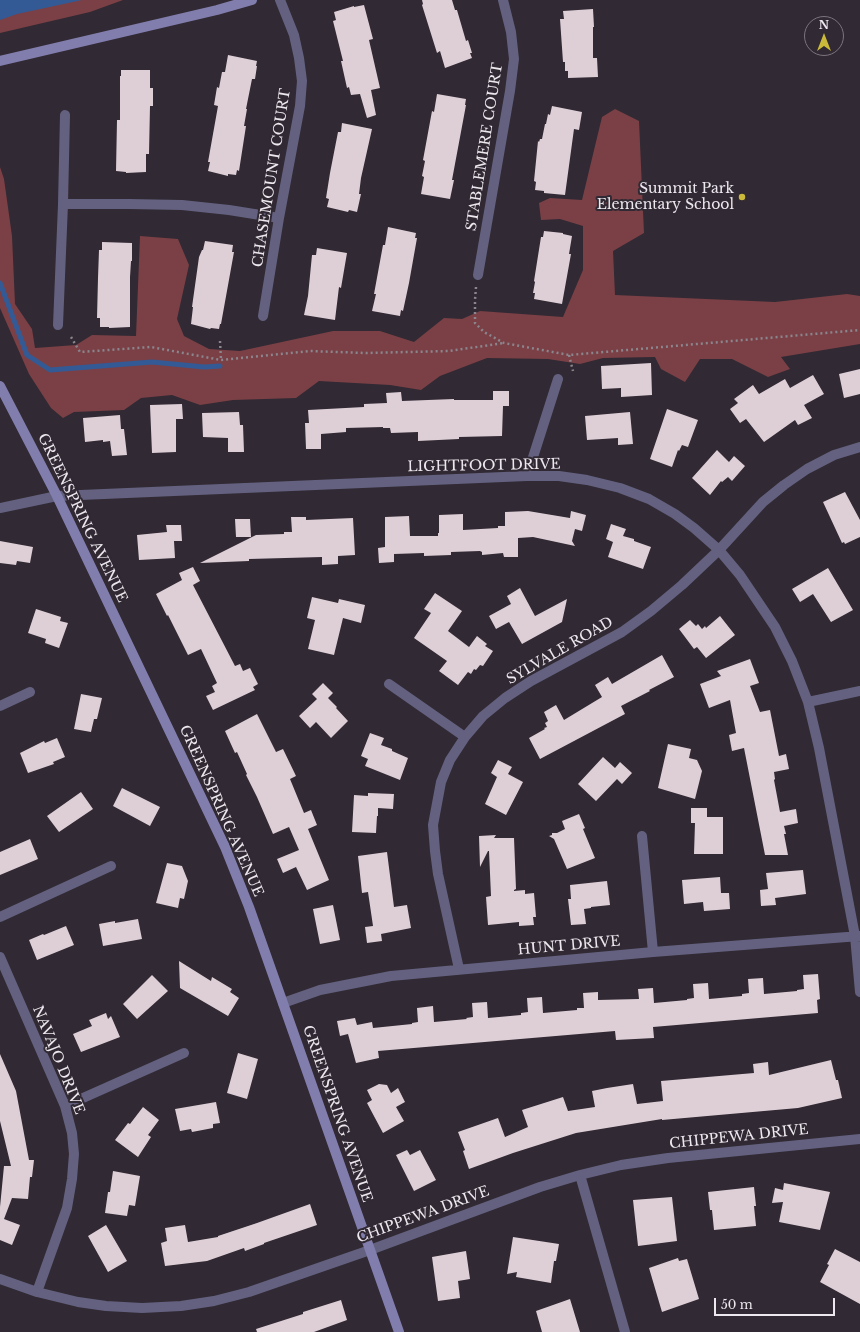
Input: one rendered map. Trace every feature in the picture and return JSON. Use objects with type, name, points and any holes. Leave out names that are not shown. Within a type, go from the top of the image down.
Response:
[{"type":"main road","points":[[0,60],[209,12],[252,0]]},
{"type":"main road","name":"GREENSPRING AVENUE","points":[[0,386],[57,496],[225,847],[249,907],[399,1332]]},
{"type":"street","name":"CHASEMOUNT COURT","points":[[263,316],[279,218],[300,106],[302,81],[294,35],[280,0]]},
{"type":"street","name":"STABLEMERE COURT","points":[[478,275],[510,91],[514,59],[511,32],[503,0]]},
{"type":"street","points":[[58,325],[65,114]]},
{"type":"street","points":[[63,204],[182,205],[229,210],[279,218]]},
{"type":"street","points":[[527,476],[558,379]]},
{"type":"street","name":"SYLVALE ROAD","points":[[459,969],[438,874],[433,825],[441,782],[450,760],[465,737],[483,716],[531,681],[622,632],[651,611],[682,585],[719,550],[763,502],[784,485],[807,469],[834,455],[860,446]]},
{"type":"street","name":"LIGHTFOOT DRIVE","points":[[0,508],[57,496],[527,476],[558,476],[587,480],[620,488],[649,499],[681,518],[719,550],[740,575],[775,627],[792,661],[808,702],[819,748],[857,936],[860,992]]},
{"type":"street","points":[[389,684],[465,737]]},
{"type":"street","points":[[808,702],[860,691]]},
{"type":"street","points":[[0,706],[30,692]]},
{"type":"street","points":[[642,836],[653,952]]},
{"type":"street","points":[[0,917],[111,866]]},
{"type":"street","name":"HUNT DRIVE","points":[[283,1003],[320,990],[391,976],[653,952],[857,936]]},
{"type":"street","name":"NAVAJO DRIVE","points":[[0,957],[65,1106],[72,1133],[74,1154],[72,1179],[67,1208],[37,1292]]},
{"type":"street","points":[[65,1106],[184,1053]]},
{"type":"street","name":"CHIPPEWA DRIVE","points":[[0,1279],[37,1292],[78,1302],[106,1306],[142,1308],[180,1306],[214,1301],[249,1292],[370,1250],[540,1187],[580,1175],[621,1165],[668,1158],[860,1139]]},
{"type":"street","points":[[580,1175],[625,1332]]},
{"type":"path","points":[[478,275],[475,300],[475,323],[484,332],[504,343]]},
{"type":"path","points":[[71,337],[80,352],[151,346],[221,360],[310,351],[366,353],[449,350],[504,343],[569,355],[860,330]]},
{"type":"path","points":[[220,341],[221,360]]},
{"type":"path","points":[[569,355],[573,371]]},
{"type":"shaded area","points":[[0,0],[123,0],[90,12],[0,33]]},
{"type":"shaded area","points":[[615,109],[639,121],[644,233],[613,251],[615,295],[775,302],[847,294],[860,296],[860,344],[781,357],[790,369],[768,377],[732,359],[700,359],[685,382],[661,369],[655,357],[603,358],[580,364],[548,359],[487,358],[440,376],[421,390],[390,385],[319,381],[296,398],[233,400],[200,405],[172,395],[141,398],[124,410],[74,412],[63,418],[51,408],[29,374],[0,308],[0,167],[4,179],[12,236],[15,304],[32,329],[35,348],[76,345],[92,335],[136,336],[140,236],[178,239],[189,265],[177,319],[184,336],[209,349],[240,351],[333,331],[380,331],[414,342],[444,318],[462,319],[480,311],[563,317],[583,270],[583,226],[560,219],[541,220],[539,203],[550,198],[582,200],[602,117]]},
{"type":"water","points":[[0,0],[82,0],[17,14],[0,20]]},
{"type":"building","points":[[422,0],[452,0],[455,10],[457,10],[466,41],[468,40],[472,58],[445,68],[440,51],[437,53],[422,5]]},
{"type":"building","points":[[364,5],[373,39],[369,40],[380,88],[371,90],[376,115],[367,118],[360,94],[351,95],[349,87],[347,88],[341,61],[343,61],[333,21],[336,20],[334,12],[354,6]]},
{"type":"building","points":[[593,9],[593,58],[597,58],[598,77],[568,78],[568,71],[565,71],[565,62],[563,62],[560,19],[564,19],[563,11]]},
{"type":"building","points":[[228,55],[257,61],[257,66],[255,79],[252,79],[246,109],[244,126],[246,126],[239,171],[237,170],[236,175],[228,174],[228,176],[208,171],[210,162],[208,162],[218,106],[214,105],[217,87],[219,88],[222,72],[225,72]]},
{"type":"building","points":[[121,70],[150,70],[150,88],[153,88],[153,106],[150,106],[149,154],[146,154],[146,172],[126,173],[116,171],[117,120],[120,120]]},
{"type":"building","points":[[437,94],[466,99],[450,199],[421,194],[425,161],[423,160],[432,111],[434,112]]},
{"type":"building","points":[[552,106],[582,112],[579,130],[574,129],[565,195],[544,193],[544,191],[535,190],[536,182],[534,181],[538,141],[539,142],[540,139],[542,139],[548,114],[550,115]]},
{"type":"building","points":[[342,123],[372,129],[361,178],[359,194],[361,194],[357,212],[349,210],[348,212],[327,207],[329,199],[326,198],[330,173],[338,132],[341,132]]},
{"type":"building","points":[[388,227],[416,233],[415,238],[417,238],[403,311],[401,310],[400,316],[372,311],[383,245],[385,245]]},
{"type":"building","points":[[544,231],[563,233],[572,236],[569,254],[571,254],[562,304],[534,299],[534,281],[541,237],[543,237]]},
{"type":"building","points":[[205,241],[233,245],[232,252],[234,252],[219,329],[210,329],[191,324],[199,257],[203,250]]},
{"type":"building","points":[[102,242],[132,243],[130,327],[100,327],[100,318],[97,318],[99,250],[102,250]]},
{"type":"building","points":[[317,248],[347,253],[341,288],[339,287],[335,320],[304,315],[308,296],[312,255],[316,255]]},
{"type":"building","points":[[651,363],[652,395],[621,397],[621,388],[602,389],[601,366]]},
{"type":"building","points":[[860,369],[860,394],[844,398],[839,374]]},
{"type":"building","points":[[813,375],[824,394],[804,405],[812,418],[798,425],[795,420],[764,442],[746,419],[740,423],[730,409],[738,403],[734,399],[753,385],[759,394],[785,379],[790,388]]},
{"type":"building","points":[[493,391],[509,391],[509,406],[503,406],[502,436],[459,437],[459,439],[418,441],[418,432],[391,433],[390,428],[383,427],[346,428],[346,432],[321,434],[321,449],[306,449],[305,423],[309,423],[308,410],[364,407],[364,404],[387,403],[386,393],[401,392],[402,401],[454,399],[493,400]]},
{"type":"building","points":[[182,404],[183,419],[176,419],[176,452],[152,453],[150,405]]},
{"type":"building","points":[[667,409],[698,420],[688,447],[682,445],[679,451],[678,450],[672,467],[650,459]]},
{"type":"building","points":[[239,412],[240,425],[243,425],[244,452],[228,452],[228,438],[203,437],[202,413]]},
{"type":"building","points":[[630,412],[633,444],[618,445],[618,438],[587,440],[585,416]]},
{"type":"building","points":[[120,415],[121,429],[124,429],[127,455],[112,456],[110,441],[103,442],[103,440],[85,442],[83,418]]},
{"type":"building","points":[[717,450],[729,462],[734,456],[745,466],[732,481],[728,477],[722,482],[721,481],[710,495],[692,478]]},
{"type":"building","points":[[845,492],[860,520],[860,537],[845,544],[844,542],[842,543],[823,502]]},
{"type":"building","points":[[528,511],[570,518],[571,511],[586,515],[582,531],[575,529],[572,541],[575,546],[533,537],[518,538],[518,557],[504,557],[503,553],[482,555],[482,552],[480,551],[451,552],[451,555],[424,556],[424,553],[394,554],[394,562],[379,563],[378,548],[385,547],[385,517],[409,516],[410,536],[438,536],[439,515],[463,514],[463,530],[498,528],[498,526],[505,526],[505,512]]},
{"type":"building","points":[[291,517],[306,517],[306,520],[353,518],[355,555],[338,556],[338,564],[322,565],[322,557],[249,559],[249,561],[200,563],[256,535],[284,534],[284,532],[292,532]]},
{"type":"building","points":[[235,519],[250,519],[251,537],[236,537]]},
{"type":"building","points":[[611,524],[626,529],[623,536],[634,539],[634,541],[651,547],[643,569],[608,557],[613,542],[606,539]]},
{"type":"building","points":[[166,525],[181,525],[182,541],[174,541],[175,558],[139,560],[137,535],[167,532]]},
{"type":"building","points":[[0,541],[33,547],[30,563],[17,561],[16,565],[0,563]]},
{"type":"building","points":[[193,567],[200,581],[193,585],[235,666],[240,664],[243,671],[250,668],[258,684],[253,687],[255,690],[213,710],[206,696],[215,692],[212,686],[217,683],[201,649],[188,655],[156,594],[182,580],[179,573]]},
{"type":"building","points":[[828,568],[853,610],[831,622],[813,594],[800,602],[792,589]]},
{"type":"building","points":[[520,588],[535,616],[567,599],[562,622],[522,644],[509,622],[496,629],[489,616],[511,604],[507,596]]},
{"type":"building","points":[[435,593],[462,611],[448,631],[469,647],[477,636],[487,644],[485,646],[493,651],[483,666],[480,665],[476,670],[474,669],[471,674],[468,672],[458,685],[439,671],[447,661],[414,638],[431,613],[424,609]]},
{"type":"building","points":[[312,597],[338,603],[339,599],[365,605],[361,623],[343,618],[334,655],[308,649],[315,620],[307,618]]},
{"type":"building","points":[[36,609],[61,617],[60,621],[68,623],[59,648],[45,643],[46,639],[28,633]]},
{"type":"building","points":[[720,616],[735,635],[706,658],[697,647],[694,649],[679,629],[690,620],[696,626],[698,624],[702,629],[705,626],[706,628]]},
{"type":"building","points":[[662,655],[674,677],[621,706],[625,714],[540,759],[529,738],[547,727],[545,723],[548,721],[544,712],[556,705],[564,720],[602,697],[595,685],[608,677],[612,684]]},
{"type":"building","points":[[750,659],[759,683],[750,686],[760,712],[770,710],[779,756],[786,754],[789,769],[774,772],[780,812],[796,809],[798,823],[784,826],[788,855],[765,855],[744,748],[732,751],[729,735],[736,733],[730,700],[709,708],[700,684],[721,676],[717,671]]},
{"type":"building","points":[[323,683],[333,693],[328,698],[348,721],[331,738],[316,722],[310,728],[299,716],[317,699],[312,694]]},
{"type":"building","points":[[81,694],[102,698],[97,719],[94,719],[91,732],[74,729]]},
{"type":"building","points":[[257,714],[276,752],[283,749],[296,776],[290,779],[304,813],[311,810],[317,825],[308,829],[329,880],[307,890],[296,867],[283,873],[277,859],[299,850],[289,827],[273,834],[237,752],[235,753],[225,731]]},
{"type":"building","points":[[370,733],[384,738],[381,745],[408,758],[400,780],[365,766],[368,759],[361,756]]},
{"type":"building","points":[[57,738],[65,757],[53,762],[54,764],[28,773],[20,753],[44,741],[45,743]]},
{"type":"building","points":[[668,744],[691,749],[689,758],[697,760],[702,771],[695,799],[658,788]]},
{"type":"building","points":[[603,757],[615,768],[620,762],[632,773],[622,784],[617,779],[596,801],[578,784]]},
{"type":"building","points":[[498,760],[512,767],[508,774],[523,782],[506,815],[485,804],[497,777],[491,773]]},
{"type":"building","points":[[122,788],[160,807],[150,826],[113,806]]},
{"type":"building","points":[[81,792],[93,809],[59,832],[47,816]]},
{"type":"building","points":[[368,793],[394,794],[393,809],[378,808],[376,833],[352,832],[354,795],[368,796]]},
{"type":"building","points":[[691,808],[707,808],[707,817],[723,817],[723,854],[694,854],[695,823],[691,823]]},
{"type":"building","points":[[579,814],[585,828],[583,829],[595,858],[567,869],[554,839],[549,836],[552,835],[552,833],[557,833],[565,829],[562,821]]},
{"type":"building","points":[[496,835],[494,838],[514,838],[516,889],[514,891],[525,890],[525,894],[534,893],[536,917],[533,917],[534,925],[519,926],[519,922],[488,925],[486,897],[491,896],[489,851],[480,867],[479,836]]},
{"type":"building","points":[[30,839],[38,859],[0,875],[0,852]]},
{"type":"building","points":[[387,852],[394,907],[407,905],[411,928],[381,934],[382,941],[367,943],[365,927],[373,926],[368,892],[362,893],[358,856]]},
{"type":"building","points":[[167,863],[182,866],[188,881],[184,899],[180,898],[178,908],[156,903]]},
{"type":"building","points":[[803,870],[806,894],[775,898],[776,905],[761,906],[760,890],[768,889],[766,873]]},
{"type":"building","points":[[720,877],[721,893],[729,893],[730,909],[704,911],[703,902],[684,904],[682,880]]},
{"type":"building","points":[[607,881],[610,905],[584,909],[586,924],[571,925],[568,899],[571,899],[570,885]]},
{"type":"building","points":[[333,905],[340,940],[320,944],[313,909]]},
{"type":"building","points":[[138,919],[142,939],[103,946],[99,924]]},
{"type":"building","points":[[66,926],[74,945],[37,960],[29,940]]},
{"type":"building","points":[[179,961],[211,981],[212,977],[232,989],[230,992],[239,998],[228,1016],[180,988]]},
{"type":"building","points":[[818,974],[820,999],[817,1000],[818,1013],[653,1027],[654,1038],[616,1040],[615,1031],[378,1051],[379,1058],[356,1063],[348,1034],[340,1036],[337,1021],[355,1018],[357,1025],[372,1022],[373,1028],[412,1024],[418,1022],[417,1008],[433,1006],[434,1022],[467,1019],[466,1018],[473,1017],[472,1003],[487,1002],[488,1018],[521,1015],[521,1013],[528,1012],[527,998],[542,997],[543,1013],[577,1010],[577,1008],[584,1008],[583,993],[598,992],[598,1000],[639,999],[638,989],[653,988],[654,1003],[687,1000],[694,998],[693,984],[708,983],[709,999],[742,996],[742,994],[749,993],[748,979],[763,978],[764,994],[797,991],[804,989],[803,975]]},
{"type":"building","points":[[152,975],[168,991],[137,1019],[123,1004]]},
{"type":"building","points":[[106,1013],[108,1019],[111,1016],[120,1037],[81,1052],[73,1034],[92,1026],[89,1020]]},
{"type":"building","points":[[238,1053],[258,1059],[247,1099],[227,1093]]},
{"type":"building","points":[[0,1054],[16,1091],[29,1160],[34,1160],[32,1177],[30,1177],[28,1199],[12,1198],[4,1219],[20,1225],[12,1245],[0,1240],[0,1207],[4,1166],[11,1166],[0,1121]]},
{"type":"building","points":[[831,1060],[842,1098],[798,1108],[662,1119],[576,1133],[469,1169],[463,1151],[465,1150],[458,1132],[498,1118],[505,1137],[528,1127],[522,1110],[563,1097],[568,1111],[595,1107],[592,1091],[607,1088],[633,1084],[637,1104],[663,1101],[661,1081],[754,1073],[753,1064],[768,1062],[769,1075]]},
{"type":"building","points":[[379,1084],[387,1085],[391,1093],[398,1088],[405,1102],[396,1107],[404,1121],[383,1133],[367,1103],[372,1100],[367,1090]]},
{"type":"building","points":[[216,1102],[220,1123],[213,1124],[213,1128],[192,1132],[191,1129],[180,1131],[175,1109]]},
{"type":"building","points":[[143,1107],[159,1120],[148,1135],[151,1137],[138,1157],[115,1140]]},
{"type":"building","points":[[407,1150],[410,1155],[420,1150],[436,1180],[414,1191],[396,1155]]},
{"type":"building","points":[[113,1171],[140,1176],[135,1206],[129,1205],[127,1216],[105,1213]]},
{"type":"building","points":[[784,1183],[830,1192],[820,1230],[779,1222],[783,1202],[772,1203],[775,1188],[783,1190]]},
{"type":"building","points":[[754,1187],[756,1226],[714,1230],[708,1192]]},
{"type":"building","points":[[672,1197],[677,1241],[638,1246],[633,1200]]},
{"type":"building","points":[[310,1204],[317,1225],[245,1251],[244,1248],[207,1261],[165,1266],[161,1243],[167,1241],[165,1228],[185,1225],[188,1242],[218,1237]]},
{"type":"building","points":[[106,1225],[127,1261],[108,1272],[88,1236]]},
{"type":"building","points":[[513,1237],[559,1244],[556,1261],[554,1261],[551,1283],[516,1277],[517,1272],[507,1274]]},
{"type":"building","points":[[835,1249],[860,1262],[860,1304],[820,1282]]},
{"type":"building","points":[[466,1251],[470,1279],[458,1281],[460,1298],[438,1301],[432,1257]]},
{"type":"building","points":[[678,1258],[679,1261],[687,1259],[699,1299],[662,1312],[649,1268]]},
{"type":"building","points":[[570,1299],[580,1332],[542,1332],[536,1311]]},
{"type":"building","points":[[341,1300],[347,1320],[314,1332],[257,1332],[256,1329]]},
{"type":"waterway","points":[[0,283],[27,355],[50,370],[152,362],[204,367],[220,366]]},
{"type":"place","name":"Summit Park Elementary School","points":[[742,197]]}]
